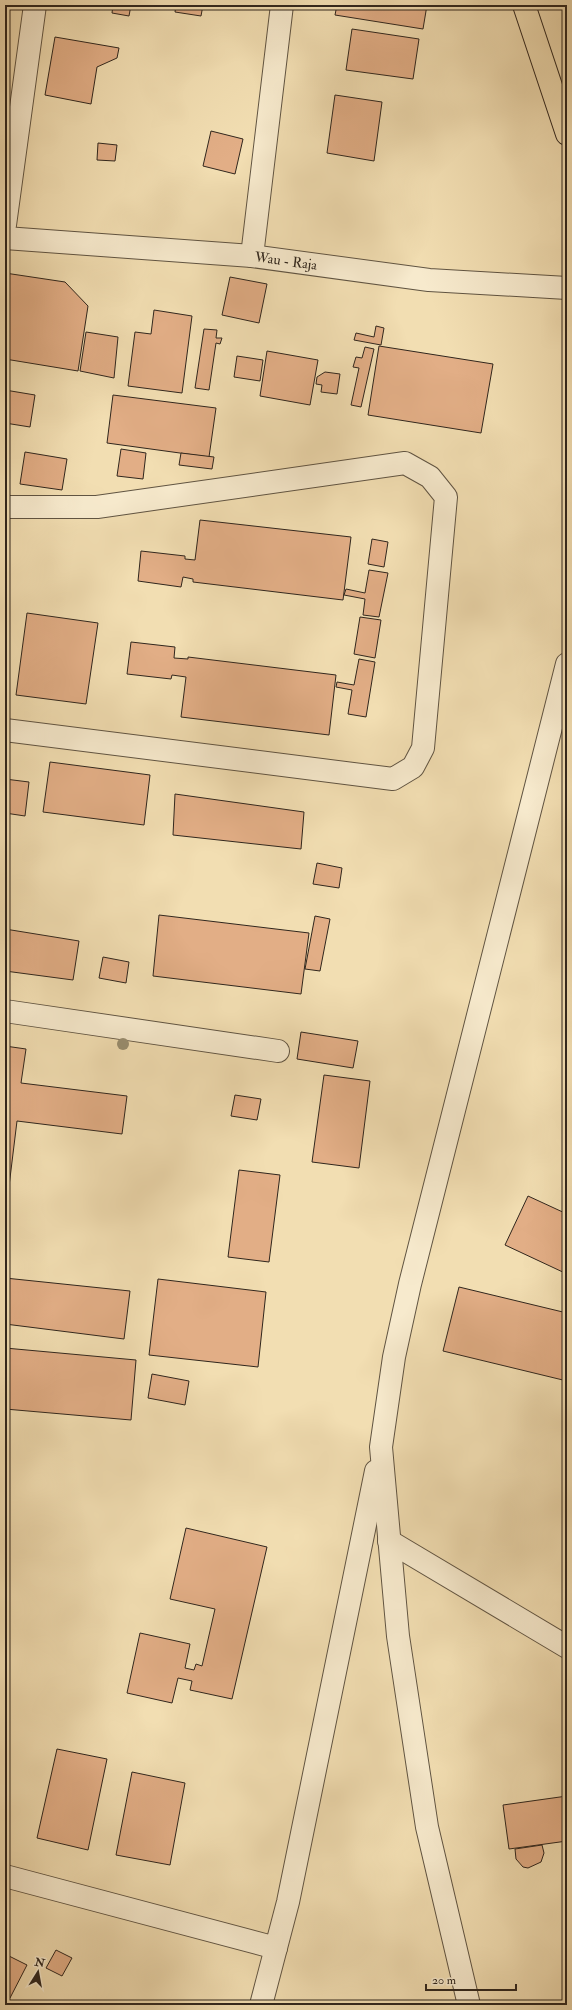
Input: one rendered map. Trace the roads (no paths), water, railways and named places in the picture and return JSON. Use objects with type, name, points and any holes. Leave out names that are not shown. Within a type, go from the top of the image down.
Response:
[{"type":"main road","points":[[524,5],[567,134]]},
{"type":"street","points":[[5,225],[35,5]]},
{"type":"street","points":[[252,256],[282,5]]},
{"type":"street","name":"Wau - Raja","points":[[5,238],[252,256],[429,280],[567,288]]},
{"type":"street","points":[[5,506],[98,507],[405,463],[430,477],[446,497],[423,748],[413,767],[393,778],[5,730]]},
{"type":"street","points":[[260,2005],[288,1902],[381,1447],[394,1357],[410,1284],[567,664]]},
{"type":"street","points":[[5,1011],[278,1051]]},
{"type":"street","points":[[381,1447],[398,1636],[427,1827],[469,2005]]},
{"type":"street","points":[[389,1541],[567,1647]]},
{"type":"street","points":[[5,1876],[276,1948]]}]
